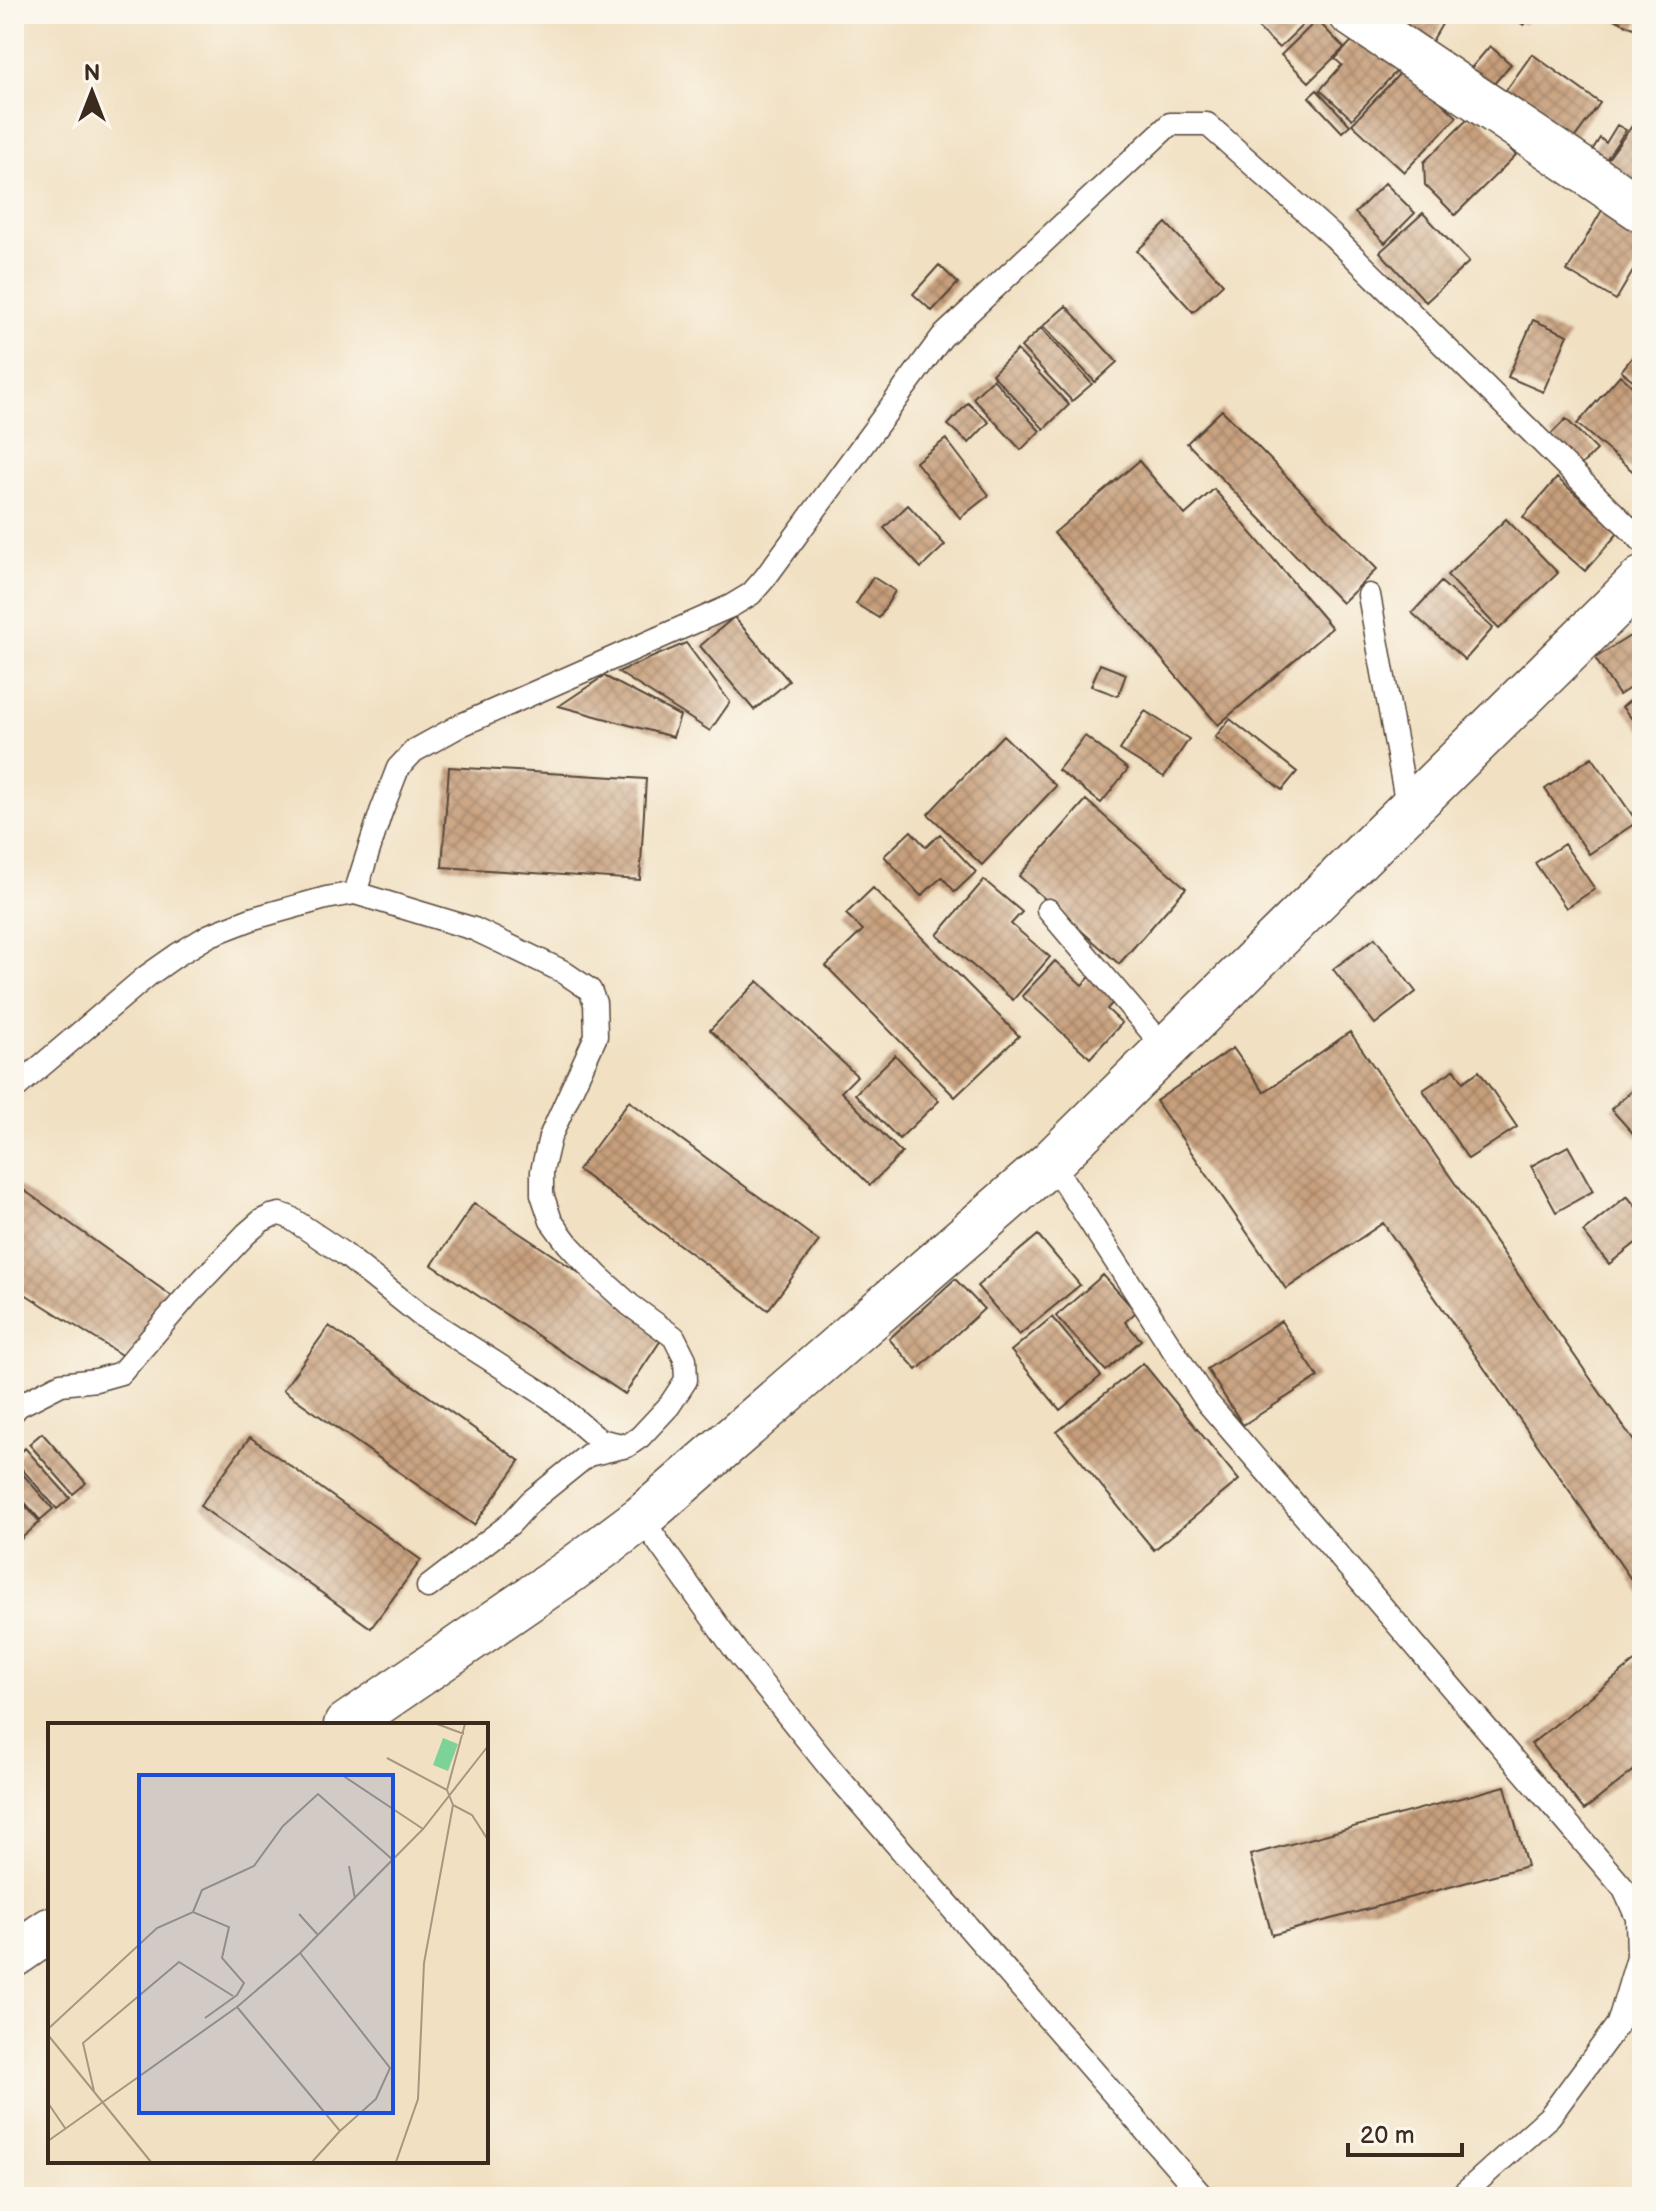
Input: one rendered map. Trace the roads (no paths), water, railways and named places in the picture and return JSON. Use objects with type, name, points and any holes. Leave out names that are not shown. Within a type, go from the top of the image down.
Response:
[{"type":"street","points":[[1351,14],[1642,210]]},
{"type":"street","points":[[349,1723],[570,1571],[641,1518],[1051,1162],[1642,579]]},
{"type":"street","points":[[14,1955],[48,1931]]},
{"type":"lane","points":[[355,893],[398,768],[414,751],[461,725],[731,606],[751,594],[942,337],[1170,124],[1207,124],[1231,145],[1334,237],[1642,541]]},
{"type":"lane","points":[[1369,595],[1408,811]]},
{"type":"lane","points":[[14,1089],[147,976],[210,935],[254,918],[355,893],[474,929],[562,971],[590,990],[595,1003],[596,1036],[550,1137],[542,1171],[542,1194],[551,1221],[568,1244],[630,1305],[674,1337],[685,1359],[686,1380],[669,1406],[640,1437],[627,1446],[588,1455],[531,1501],[510,1524],[428,1587]]},
{"type":"lane","points":[[1048,910],[1166,1049]]},
{"type":"lane","points":[[1051,1162],[1207,1402],[1624,1889],[1637,1918],[1638,1957],[1618,2024],[1550,2116],[1460,2197]]},
{"type":"lane","points":[[14,1411],[61,1384],[121,1373],[187,1296],[246,1234],[261,1221],[280,1214],[344,1254],[419,1314],[550,1398],[599,1440],[627,1446]]},
{"type":"lane","points":[[641,1518],[736,1651],[829,1767],[1203,2197]]}]
